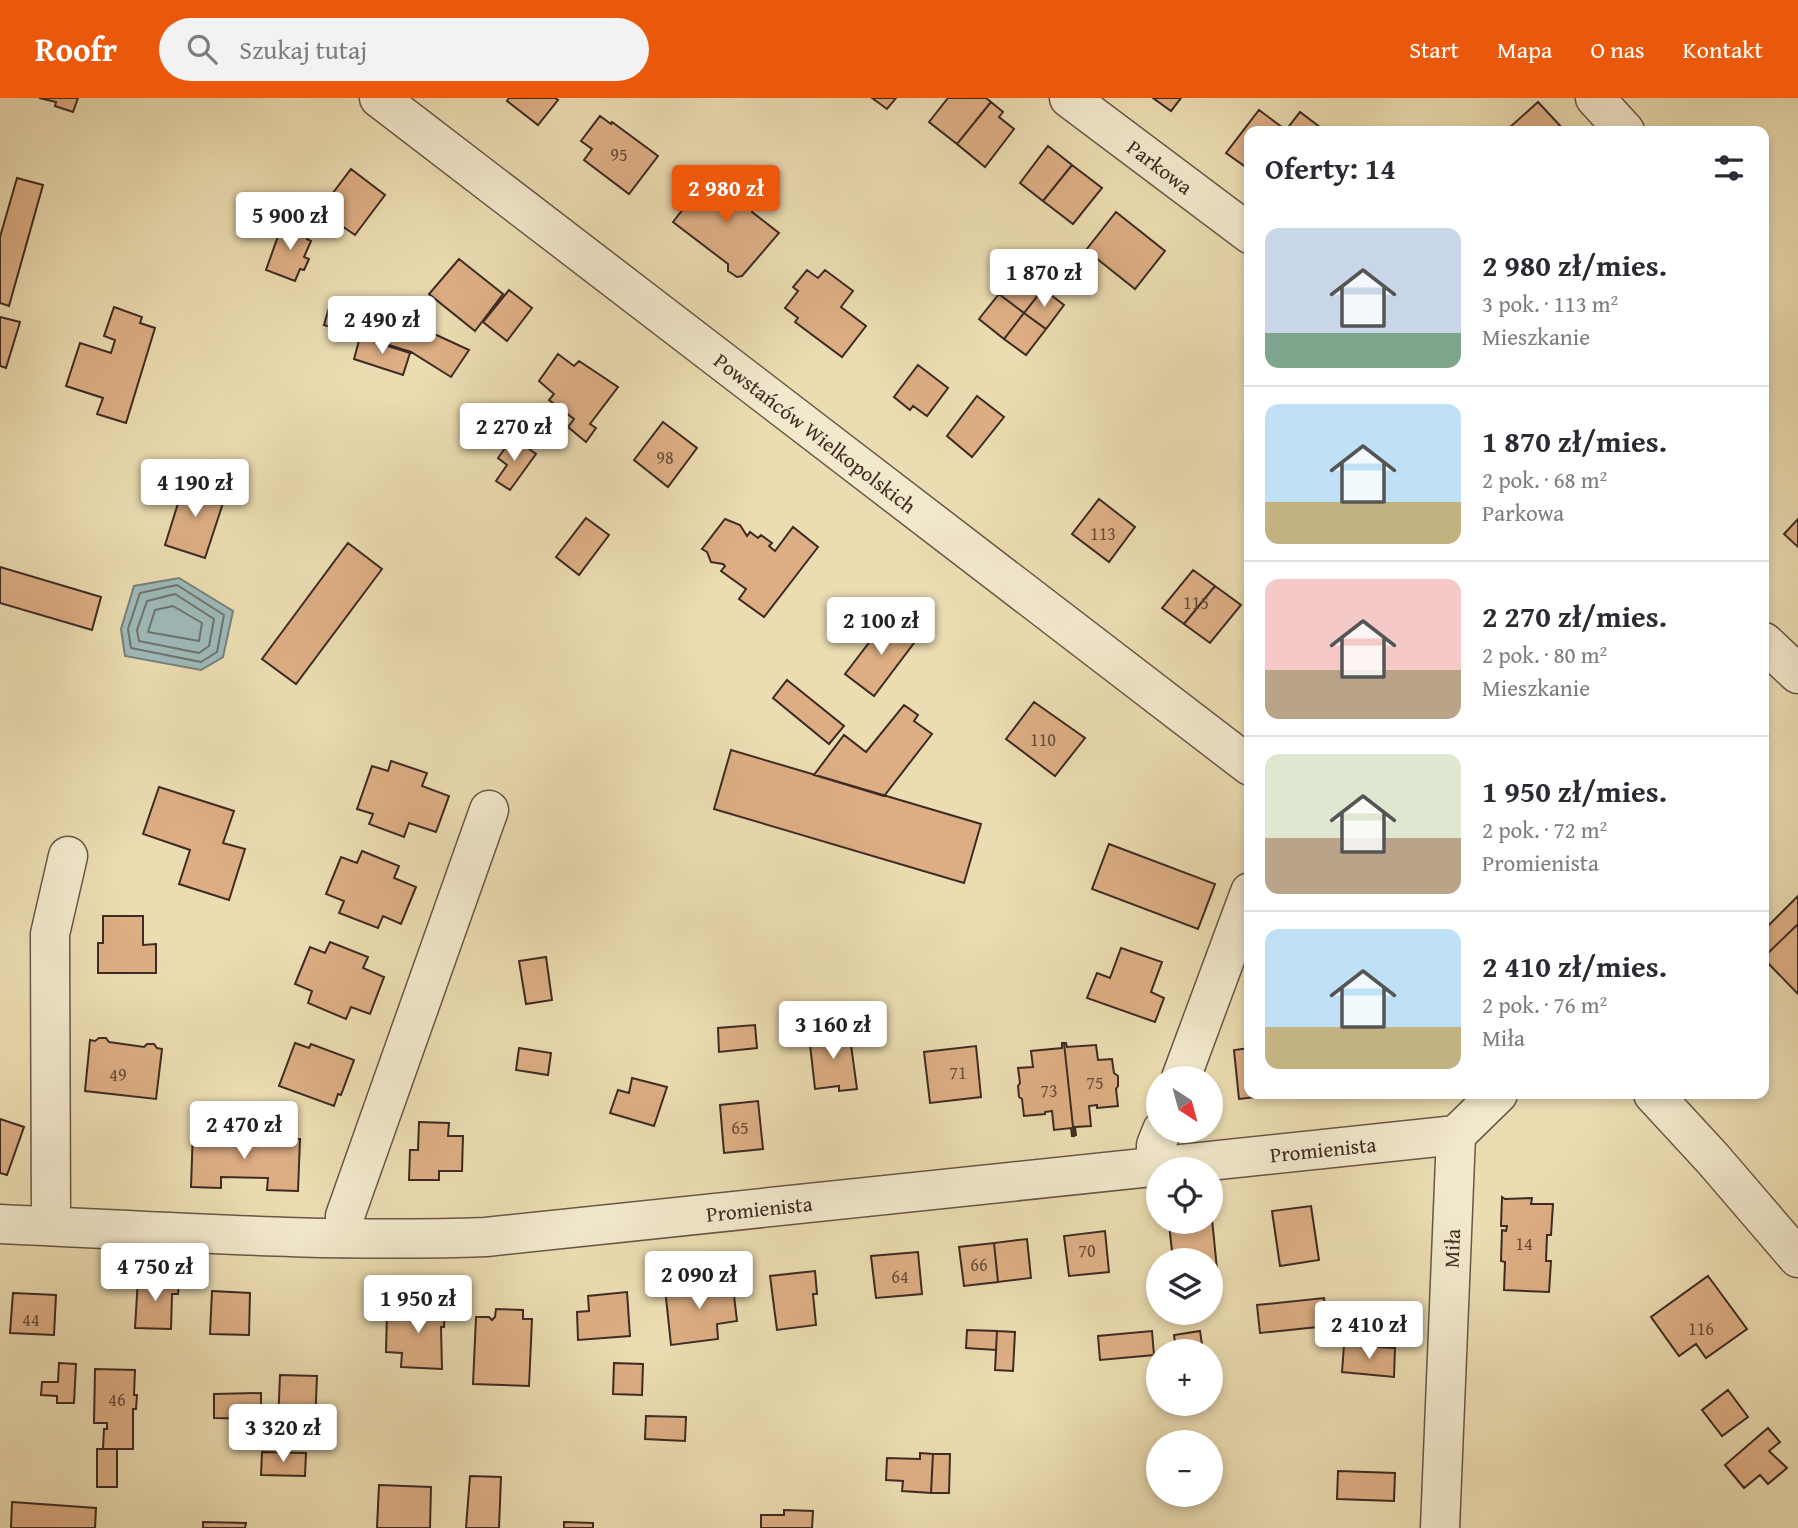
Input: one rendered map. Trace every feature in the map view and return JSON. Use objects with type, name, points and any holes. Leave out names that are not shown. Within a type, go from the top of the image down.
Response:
[{"type":"street","name":"Powstańców Wielkopolskich","points":[[379,98],[1244,761]]},
{"type":"street","name":"Parkowa","points":[[1069,98],[1244,229]]},
{"type":"street","points":[[1595,98],[1620,126]]},
{"type":"street","points":[[1769,647],[1798,674]]},
{"type":"street","points":[[345,1238],[345,1216],[489,810]]},
{"type":"street","points":[[51,1226],[50,934],[68,856]]},
{"type":"street","points":[[1185,1066],[1244,908]]},
{"type":"street","points":[[1456,1135],[1493,1099]]},
{"type":"street","points":[[1658,1099],[1798,1258]]},
{"type":"street","name":"Promienista","points":[[1223,1160],[1456,1135]]},
{"type":"street","name":"Miła","points":[[1440,1528],[1456,1135]]},
{"type":"street","name":"Promienista","points":[[0,1223],[345,1238],[418,1240],[486,1237],[1146,1168]]},
{"type":"water","points":[[179,578],[233,611],[223,657],[201,670],[125,656],[121,629],[134,586]]},
{"type":"building","points":[[39,98],[78,98],[73,112],[55,106],[56,102]]},
{"type":"building","points":[[509,98],[558,100],[538,125],[507,101]]},
{"type":"building","points":[[872,98],[896,98],[887,109]]},
{"type":"building","points":[[948,98],[986,98],[991,102],[957,144],[929,122]]},
{"type":"building","points":[[1153,98],[1181,98],[1171,111]]},
{"type":"building","points":[[991,102],[1003,112],[999,117],[1014,129],[985,167],[957,144]]},
{"type":"building","points":[[1538,102],[1560,126],[1511,126]]},
{"type":"building","points":[[1259,110],[1281,126],[1247,126]]},
{"type":"building","points":[[1300,112],[1318,126],[1289,126]]},
{"type":"building","points":[[600,116],[658,156],[629,194],[584,160],[592,149],[581,141]]},
{"type":"building","points":[[1244,130],[1244,166],[1226,153]]},
{"type":"building","points":[[1048,146],[1072,165],[1043,201],[1020,183]]},
{"type":"building","points":[[1072,165],[1102,188],[1073,224],[1043,201]]},
{"type":"building","points":[[351,169],[385,195],[355,235],[339,224],[341,220],[323,206]]},
{"type":"building","points":[[711,173],[737,194],[744,193],[754,201],[752,212],[779,233],[742,276],[737,277],[728,271],[728,264],[673,222]]},
{"type":"building","points":[[17,178],[43,185],[9,306],[0,303],[0,237]]},
{"type":"building","points":[[1116,212],[1165,251],[1135,289],[1086,250]]},
{"type":"building","points":[[283,222],[310,233],[307,239],[311,241],[304,257],[309,259],[304,270],[300,269],[295,281],[266,270]]},
{"type":"building","points":[[459,259],[503,294],[475,331],[429,294]]},
{"type":"building","points":[[1018,269],[1043,289],[1024,313],[999,294]]},
{"type":"building","points":[[807,270],[818,278],[825,270],[853,291],[841,307],[866,326],[842,357],[795,322],[798,318],[785,308],[798,291],[793,287]]},
{"type":"building","points":[[1043,289],[1064,305],[1046,329],[1024,313]]},
{"type":"building","points":[[509,290],[532,308],[507,341],[483,322]]},
{"type":"building","points":[[999,294],[1024,313],[1004,339],[979,319]]},
{"type":"building","points":[[331,301],[367,312],[360,336],[324,325]]},
{"type":"building","points":[[114,307],[142,317],[140,323],[155,328],[126,423],[97,414],[103,398],[66,386],[80,343],[111,353],[115,340],[104,336]]},
{"type":"building","points":[[367,312],[430,332],[469,350],[451,377],[411,352],[360,336]]},
{"type":"building","points":[[1024,313],[1046,329],[1026,355],[1004,339]]},
{"type":"building","points":[[0,317],[20,322],[6,368],[0,366]]},
{"type":"building","points":[[360,337],[410,353],[403,375],[354,359]]},
{"type":"building","points":[[558,354],[574,366],[579,361],[618,387],[590,424],[596,428],[586,442],[568,427],[574,419],[549,400],[554,394],[539,381]]},
{"type":"building","points":[[918,365],[948,388],[927,416],[913,406],[910,410],[894,397]]},
{"type":"building","points":[[977,396],[1004,417],[972,457],[947,436]]},
{"type":"building","points":[[663,422],[697,448],[668,487],[634,460]]},
{"type":"building","points":[[513,437],[536,454],[510,490],[496,481],[507,465],[498,458]]},
{"type":"building","points":[[185,481],[226,494],[205,558],[165,545]]},
{"type":"building","points":[[1099,499],[1135,527],[1109,562],[1072,534]]},
{"type":"building","points":[[586,518],[609,535],[579,575],[556,557]]},
{"type":"building","points":[[725,519],[740,525],[747,536],[750,532],[758,538],[761,535],[772,543],[769,546],[775,551],[793,527],[818,547],[764,617],[739,599],[746,589],[721,571],[725,566],[723,564],[711,562],[707,552],[702,549]]},
{"type":"building","points":[[1798,519],[1798,547],[1784,534]]},
{"type":"building","points":[[348,543],[382,569],[296,684],[262,659]]},
{"type":"building","points":[[0,567],[101,597],[92,630],[0,603]]},
{"type":"building","points":[[1193,570],[1215,586],[1184,624],[1162,608]]},
{"type":"building","points":[[1215,586],[1241,605],[1210,643],[1184,624]]},
{"type":"building","points":[[888,618],[917,639],[874,696],[845,674]]},
{"type":"building","points":[[787,680],[844,726],[829,744],[773,698]]},
{"type":"building","points":[[1034,702],[1085,738],[1055,776],[1006,739]]},
{"type":"building","points":[[904,705],[918,715],[914,721],[932,734],[884,796],[814,775],[844,735],[866,752]]},
{"type":"building","points":[[731,750],[981,824],[964,883],[714,809]]},
{"type":"building","points":[[391,761],[427,773],[422,786],[449,796],[436,832],[409,823],[404,837],[369,824],[373,814],[357,809],[372,766],[388,771]]},
{"type":"building","points":[[159,787],[234,811],[223,843],[245,849],[229,900],[179,884],[190,850],[143,834]]},
{"type":"building","points":[[1109,844],[1215,884],[1198,929],[1092,889]]},
{"type":"building","points":[[362,851],[399,866],[394,878],[416,887],[401,924],[383,916],[378,928],[339,913],[344,901],[326,894],[341,857],[357,863]]},
{"type":"building","points":[[1798,896],[1798,924],[1769,952],[1769,925]]},
{"type":"building","points":[[103,916],[143,916],[143,945],[156,944],[156,973],[98,973],[98,943],[103,943]]},
{"type":"building","points":[[1798,924],[1798,994],[1769,964],[1769,952]]},
{"type":"building","points":[[330,942],[368,957],[363,968],[384,977],[370,1014],[351,1007],[346,1019],[308,1003],[312,991],[295,984],[310,947],[325,953]]},
{"type":"building","points":[[1121,948],[1162,962],[1151,992],[1164,998],[1155,1022],[1087,998],[1097,973],[1110,978]]},
{"type":"building","points":[[546,957],[552,1000],[526,1004],[519,961]]},
{"type":"building","points":[[755,1025],[757,1048],[719,1052],[718,1028]]},
{"type":"building","points":[[849,1030],[857,1089],[839,1091],[839,1086],[815,1089],[809,1035]]},
{"type":"building","points":[[99,1038],[144,1047],[154,1044],[162,1049],[156,1099],[85,1091],[90,1040]]},
{"type":"building","points":[[295,1043],[309,1048],[311,1044],[354,1060],[334,1106],[279,1086]]},
{"type":"building","points":[[1062,1043],[1074,1136],[1071,1128],[1054,1130],[1052,1111],[1024,1116],[1022,1099],[1019,1097],[1018,1068],[1033,1067],[1031,1051],[1062,1048]]},
{"type":"building","points":[[1064,1043],[1067,1047],[1096,1045],[1098,1060],[1112,1059],[1114,1073],[1118,1076],[1118,1106],[1089,1106],[1091,1126],[1075,1127],[1074,1136]]},
{"type":"building","points":[[976,1046],[981,1097],[930,1103],[924,1052]]},
{"type":"building","points":[[519,1048],[551,1053],[548,1075],[516,1070]]},
{"type":"building","points":[[1244,1049],[1244,1098],[1239,1099],[1234,1050]]},
{"type":"building","points":[[632,1078],[667,1087],[654,1126],[610,1113],[618,1090],[629,1093]]},
{"type":"building","points":[[758,1101],[763,1149],[724,1153],[720,1105]]},
{"type":"building","points":[[0,1119],[24,1127],[7,1175],[0,1173]]},
{"type":"building","points":[[419,1122],[449,1123],[448,1136],[463,1136],[462,1171],[439,1171],[439,1180],[409,1180],[410,1150],[418,1150]]},
{"type":"building","points":[[193,1130],[232,1131],[231,1145],[261,1146],[262,1138],[300,1139],[298,1191],[267,1190],[268,1178],[221,1177],[221,1188],[191,1187]]},
{"type":"building","points":[[1502,1197],[1532,1198],[1531,1204],[1553,1204],[1551,1235],[1547,1235],[1546,1261],[1551,1261],[1549,1292],[1504,1290],[1502,1230],[1506,1231],[1507,1226],[1501,1226]]},
{"type":"building","points":[[1311,1206],[1319,1260],[1280,1266],[1272,1211]]},
{"type":"building","points":[[1105,1231],[1109,1272],[1069,1276],[1064,1236]]},
{"type":"building","points":[[1170,1234],[1214,1234],[1215,1248],[1172,1248]]},
{"type":"building","points":[[1027,1239],[1031,1278],[998,1282],[994,1243]]},
{"type":"building","points":[[994,1243],[998,1282],[964,1286],[959,1247]]},
{"type":"building","points":[[918,1252],[922,1294],[876,1298],[871,1256]]},
{"type":"building","points":[[815,1271],[817,1294],[813,1294],[816,1325],[777,1330],[770,1276]]},
{"type":"building","points":[[1708,1276],[1747,1329],[1706,1358],[1696,1344],[1679,1356],[1651,1317]]},
{"type":"building","points":[[138,1279],[179,1279],[178,1294],[172,1294],[171,1329],[135,1328]]},
{"type":"building","points":[[732,1279],[737,1321],[717,1324],[718,1339],[671,1345],[665,1288]]},
{"type":"building","points":[[212,1291],[250,1293],[249,1335],[210,1334]]},
{"type":"building","points":[[627,1292],[630,1336],[578,1340],[577,1312],[589,1311],[588,1296]]},
{"type":"building","points":[[13,1293],[56,1295],[54,1335],[10,1333]]},
{"type":"building","points":[[1324,1298],[1327,1326],[1260,1333],[1257,1305]]},
{"type":"building","points":[[413,1300],[445,1301],[444,1327],[441,1327],[442,1369],[401,1367],[402,1353],[386,1352],[387,1313],[412,1314]]},
{"type":"building","points":[[496,1309],[523,1310],[523,1319],[532,1319],[529,1386],[473,1384],[476,1317],[489,1317],[492,1320]]},
{"type":"building","points":[[1363,1309],[1396,1310],[1395,1348],[1361,1346]]},
{"type":"building","points":[[967,1330],[997,1331],[996,1350],[966,1348]]},
{"type":"building","points":[[997,1331],[1015,1332],[1013,1371],[995,1370]]},
{"type":"building","points":[[1152,1331],[1153,1339],[1146,1339],[1146,1356],[1100,1360],[1098,1336]]},
{"type":"building","points":[[1200,1331],[1201,1339],[1174,1339],[1174,1335]]},
{"type":"building","points":[[1344,1345],[1395,1348],[1394,1377],[1342,1372]]},
{"type":"building","points":[[59,1363],[76,1364],[74,1403],[57,1403],[57,1396],[41,1395],[42,1382],[58,1382]]},
{"type":"building","points":[[614,1363],[643,1364],[642,1395],[613,1394]]},
{"type":"building","points":[[95,1369],[135,1370],[134,1395],[137,1395],[136,1409],[133,1409],[133,1449],[103,1449],[107,1423],[94,1423]]},
{"type":"building","points":[[280,1375],[317,1376],[315,1425],[278,1424]]},
{"type":"building","points":[[1728,1390],[1748,1417],[1722,1436],[1702,1410]]},
{"type":"building","points":[[261,1393],[261,1419],[214,1418],[214,1394]]},
{"type":"building","points":[[646,1416],[686,1417],[685,1441],[645,1439]]},
{"type":"building","points":[[1768,1428],[1780,1442],[1769,1451],[1787,1468],[1768,1484],[1760,1475],[1744,1488],[1725,1465]]},
{"type":"building","points":[[97,1449],[117,1449],[117,1487],[97,1487]]},
{"type":"building","points":[[262,1452],[306,1453],[305,1476],[261,1475]]},
{"type":"building","points":[[920,1453],[933,1454],[931,1493],[902,1491],[903,1481],[886,1480],[887,1458],[920,1459]]},
{"type":"building","points":[[933,1454],[950,1454],[949,1493],[931,1493]]},
{"type":"building","points":[[1338,1471],[1395,1473],[1394,1501],[1337,1499]]},
{"type":"building","points":[[470,1476],[501,1477],[499,1528],[466,1528]]},
{"type":"building","points":[[379,1485],[431,1487],[430,1528],[377,1528]]},
{"type":"building","points":[[12,1502],[96,1508],[95,1528],[11,1528]]},
{"type":"building","points":[[784,1510],[813,1511],[812,1528],[761,1528],[761,1515],[784,1515]]},
{"type":"building","points":[[203,1522],[246,1523],[245,1528],[203,1528]]},
{"type":"building","points":[[564,1522],[593,1523],[593,1528],[564,1528]]}]
